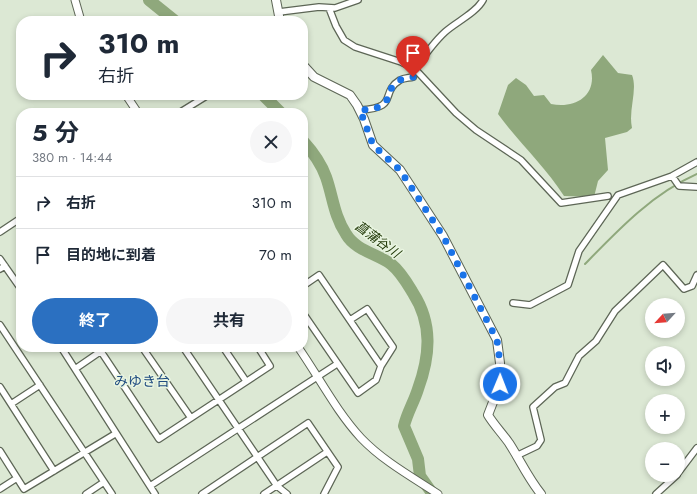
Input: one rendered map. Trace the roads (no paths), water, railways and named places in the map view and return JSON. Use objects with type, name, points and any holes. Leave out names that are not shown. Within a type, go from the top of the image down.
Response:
[{"type":"main road","points":[[276,0],[279,16]]},
{"type":"main road","points":[[308,70],[314,77],[350,95],[360,110],[373,145],[400,170],[439,230],[497,340],[500,363],[500,384],[488,415],[516,456],[528,477],[541,494]]},
{"type":"street","points":[[75,0],[80,16]]},
{"type":"street","points":[[279,12],[319,7],[335,8],[358,0]]},
{"type":"street","points":[[415,69],[434,42],[454,23],[480,5],[483,0]]},
{"type":"street","points":[[329,8],[336,26],[344,40],[355,47],[401,62],[415,69],[461,117],[476,130],[521,160],[561,203],[608,196]]},
{"type":"street","points":[[360,110],[381,107],[385,104],[392,88],[397,83],[402,79],[413,77]]},
{"type":"street","points":[[187,108],[200,100]]},
{"type":"street","points":[[513,303],[530,304],[568,285],[580,251],[618,195],[672,176],[697,162]]},
{"type":"street","points":[[672,176],[679,186],[697,187]]},
{"type":"street","points":[[0,232],[16,221]]},
{"type":"street","points":[[0,259],[3,268],[16,283]]},
{"type":"street","points":[[516,456],[537,446],[541,440],[533,407],[556,388],[565,383],[579,356],[596,341],[615,311],[663,266],[684,289],[692,286],[697,275]]},
{"type":"street","points":[[308,282],[319,274],[381,366]]},
{"type":"street","points":[[308,320],[358,393],[376,380],[381,366],[393,347],[367,309],[350,320]]},
{"type":"street","points":[[0,325],[16,344]]},
{"type":"street","points":[[21,352],[40,385],[112,494]]},
{"type":"street","points":[[64,352],[154,494]]},
{"type":"street","points":[[75,369],[96,352]]},
{"type":"street","points":[[102,352],[159,439],[270,366],[261,352]]},
{"type":"street","points":[[146,352],[191,418]]},
{"type":"street","points":[[187,352],[220,399],[257,458],[277,486],[287,494]]},
{"type":"street","points":[[226,352],[246,381]]},
{"type":"street","points":[[301,352],[338,408],[361,438],[384,458],[438,494]]},
{"type":"street","points":[[150,486],[337,364]]},
{"type":"street","points":[[11,404],[40,385]]},
{"type":"street","points":[[0,388],[54,471]]},
{"type":"street","points":[[202,494],[308,423],[338,468],[324,494]]},
{"type":"street","points":[[0,451],[24,489],[115,434]]},
{"type":"street","points":[[685,464],[697,448]]},
{"type":"street","points":[[264,494],[327,452]]},
{"type":"street","points":[[0,489],[17,478]]},
{"type":"street","points":[[86,494],[104,482]]},
{"type":"street","points":[[656,494],[669,482]]},
{"type":"waterway","name":"菖蒲谷川","points":[[149,0],[169,16]]},
{"type":"waterway","name":"菖蒲谷川","points":[[268,100],[276,108]]},
{"type":"waterway","name":"菖蒲谷川","points":[[308,147],[322,167],[336,213],[346,234],[355,244],[385,260],[398,270],[413,293],[424,316],[428,340],[425,364],[422,377],[404,426],[418,459],[420,476],[432,493]]},
{"type":"waterway","points":[[585,264],[637,213],[665,192],[697,174]]},
{"type":"district","name":"みゆき台","points":[[142,381]]}]
